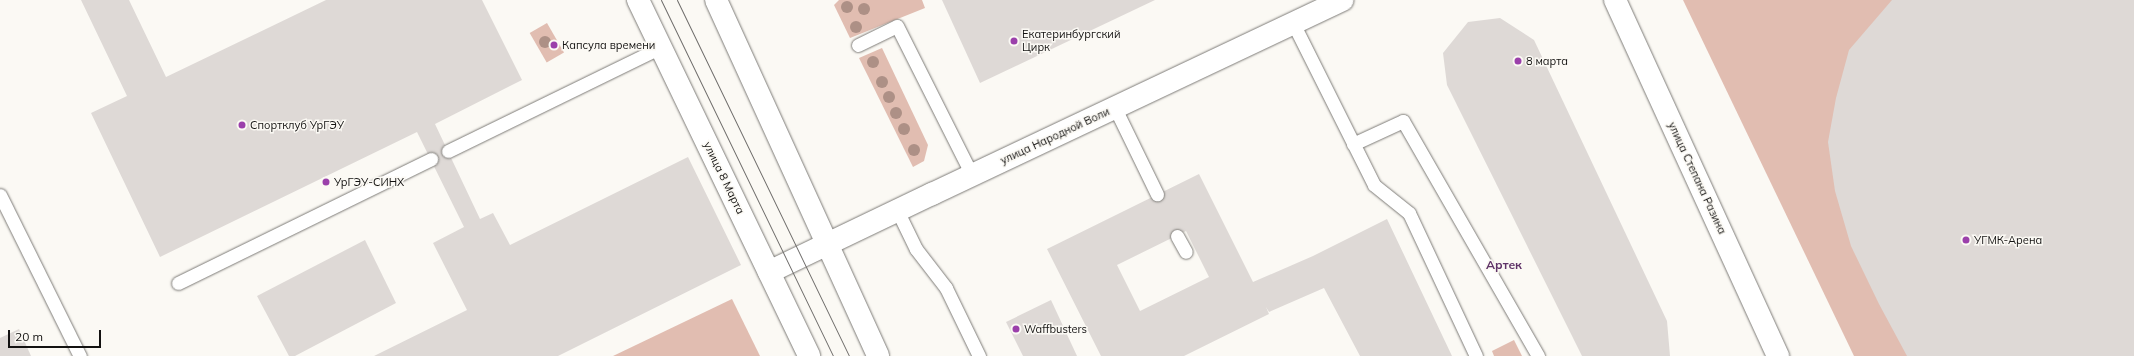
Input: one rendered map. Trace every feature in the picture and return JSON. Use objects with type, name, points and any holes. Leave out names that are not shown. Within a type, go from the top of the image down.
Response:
[{"type":"street","name":"улица 8 Марта","points":[[638,0],[809,356]]},
{"type":"street","points":[[716,0],[826,246],[878,356]]},
{"type":"street","name":"улица Народной Воли","points":[[769,272],[1342,0]]},
{"type":"street","name":"улица Степана Разина","points":[[1615,0],[1778,356]]},
{"type":"lane","points":[[1293,23],[1374,185],[1409,213],[1476,356]]},
{"type":"lane","points":[[858,45],[897,26],[972,175]]},
{"type":"lane","points":[[448,151],[661,47]]},
{"type":"lane","points":[[1115,108],[1157,194]]},
{"type":"lane","points":[[1353,144],[1403,121],[1538,356]]},
{"type":"lane","points":[[178,283],[431,159]]},
{"type":"lane","points":[[0,195],[80,356]]},
{"type":"lane","points":[[898,212],[916,249],[946,288],[979,356]]},
{"type":"lane","points":[[1177,236],[1186,252]]},
{"type":"shaded area","points":[[839,0],[922,0],[925,8],[850,38],[834,5]]},
{"type":"shaded area","name":"УГМК-Арена","points":[[1683,0],[2134,0],[2134,356],[1854,356]]},
{"type":"shaded area","points":[[547,23],[564,52],[547,62],[530,33]]},
{"type":"shaded area","points":[[882,48],[928,145],[924,161],[913,167],[859,58]]},
{"type":"shaded area","points":[[732,299],[760,356],[613,356]]},
{"type":"shaded area","points":[[1514,340],[1522,356],[1494,356],[1492,351]]},
{"type":"building","points":[[81,0],[129,0],[166,77],[326,0],[482,0],[522,80],[435,124],[480,219],[493,213],[510,245],[688,157],[741,265],[558,356],[374,356],[467,310],[433,243],[464,227],[417,132],[160,257],[91,113],[127,96]]},
{"type":"building","name":"Екатеринбургский Цирк","points":[[942,0],[1155,0],[980,83]]},
{"type":"building","name":"УГМК-Арена","points":[[1892,0],[2134,0],[2134,356],[1907,356],[1879,304],[1851,246],[1835,191],[1828,142],[1836,98],[1849,50]]},
{"type":"building","points":[[1500,18],[1534,40],[1667,321],[1670,356],[1582,356],[1447,85],[1443,53],[1468,22]]},
{"type":"building","points":[[1199,174],[1253,282],[1313,256],[1387,219],[1452,356],[1360,356],[1324,288],[1269,312],[1266,307],[1269,314],[1184,356],[1101,356],[1047,249]],"holes":[[[1186,231],[1209,277],[1140,311],[1117,265]]]},
{"type":"building","points":[[365,240],[396,303],[295,356],[289,356],[257,296]]},
{"type":"building","points":[[1051,300],[1077,356],[1023,356],[1006,322]]},
{"type":"building","points":[[19,329],[31,356],[0,356],[0,338]]},
{"type":"tram line","points":[[661,0],[833,356]]},
{"type":"tram line","points":[[677,0],[849,356]]},
{"type":"place","name":"Екатеринбургский Цирк","points":[[1014,41]]},
{"type":"place","name":"Капсула времени","points":[[554,45]]},
{"type":"place","name":"8 марта","points":[[1518,61]]},
{"type":"place","name":"Спортклуб УрГЭУ","points":[[242,125]]},
{"type":"place","name":"УрГЭУ-СИНХ","points":[[326,182]]},
{"type":"place","name":"УГМК-Арена","points":[[1966,240]]},
{"type":"place","name":"Waffbusters","points":[[1016,329]]},
{"type":"district","name":"Артек","points":[[1504,265]]}]
